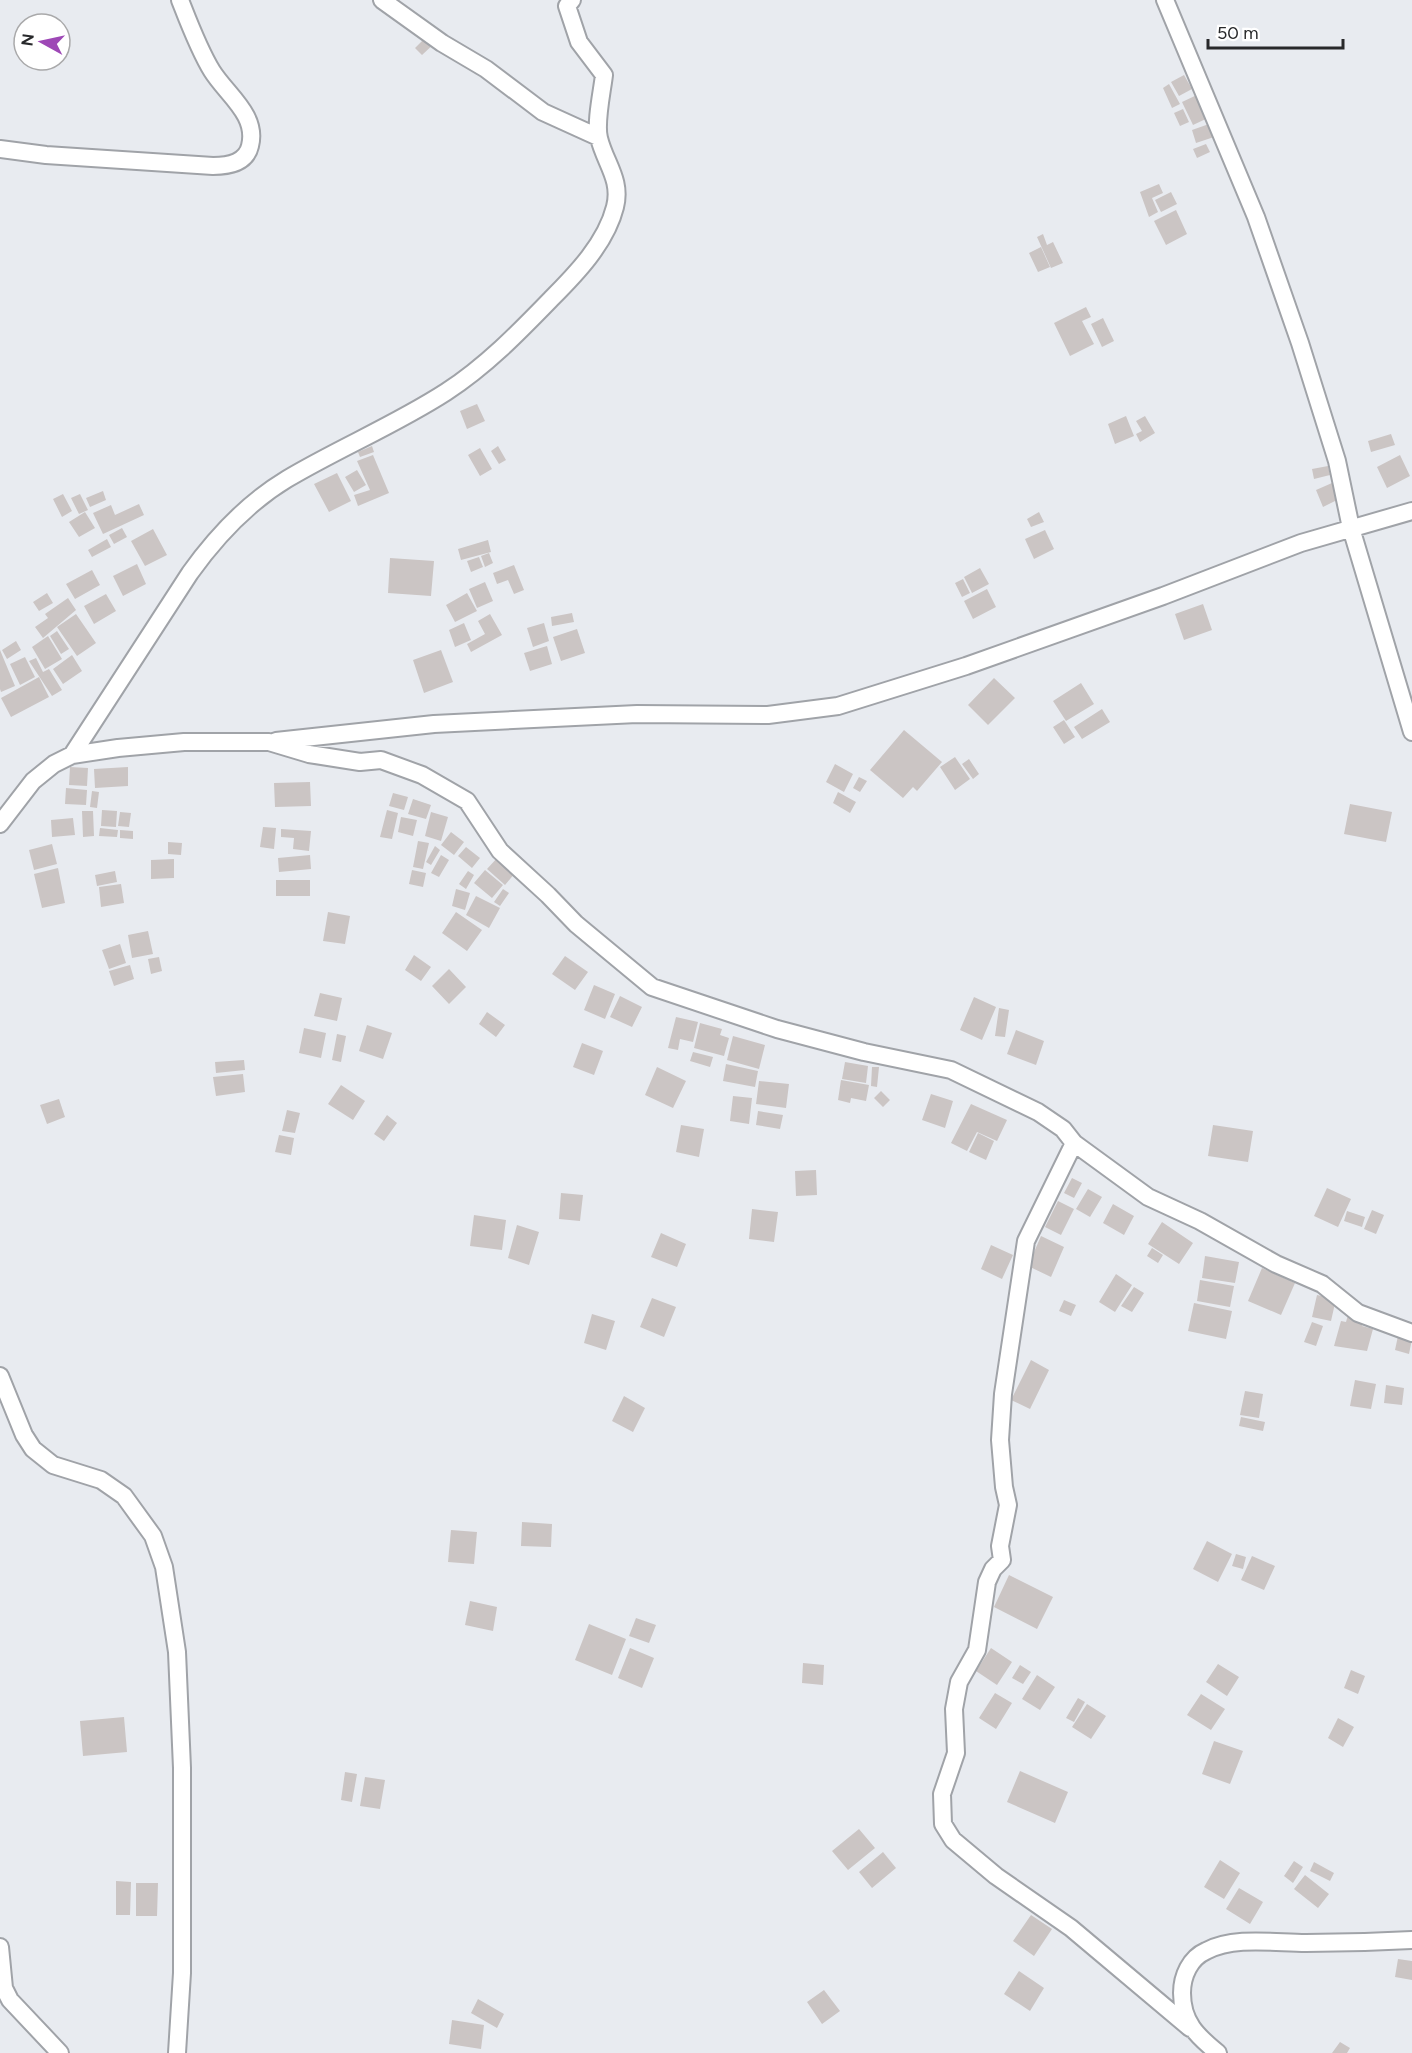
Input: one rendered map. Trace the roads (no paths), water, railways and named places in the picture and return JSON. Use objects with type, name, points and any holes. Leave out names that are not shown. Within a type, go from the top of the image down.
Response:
[{"type":"street","points":[[0,149],[46,155],[213,166],[226,166],[242,159],[249,152],[250,124],[212,71],[180,0]]},
{"type":"street","points":[[382,0],[442,43],[486,69],[543,112],[598,137]]},
{"type":"street","points":[[1165,0],[1256,217],[1293,322],[1337,461],[1351,528],[1412,732]]},
{"type":"street","points":[[72,754],[190,573],[205,552],[236,520],[286,480],[401,419],[479,369],[519,333],[573,277],[606,231],[616,204],[615,174],[598,137],[604,75],[579,42],[567,2]]},
{"type":"street","points":[[0,824],[33,781],[44,771],[72,754],[184,742],[269,742],[434,724],[637,714],[768,715],[838,706],[966,666],[1163,596],[1301,543],[1412,511]]},
{"type":"street","points":[[269,742],[309,754],[360,762],[381,760],[422,775],[467,801],[500,852],[576,924],[652,987],[777,1029],[864,1052],[951,1070],[1038,1112],[1063,1129],[1074,1143],[1148,1197],[1200,1221],[1276,1264],[1322,1284],[1358,1313],[1412,1333]]},
{"type":"street","points":[[1074,1143],[1026,1241],[1003,1394],[1000,1449],[1008,1505],[1000,1546],[1002,1560],[993,1569],[987,1582],[977,1650],[959,1682],[954,1709],[956,1753],[942,1794],[943,1824],[953,1840],[996,1876],[1071,1928],[1218,2053]]},
{"type":"street","points":[[0,1376],[24,1435],[33,1449],[53,1465],[101,1480],[124,1496],[153,1536],[164,1567],[177,1652],[182,1768],[182,1972],[177,2053]]},
{"type":"street","points":[[1190,2028],[1184,2010],[1182,1987],[1189,1967],[1196,1956],[1207,1950],[1237,1943],[1412,1941]]},
{"type":"street","points":[[0,1947],[4,1988],[10,2000],[60,2053]]}]
